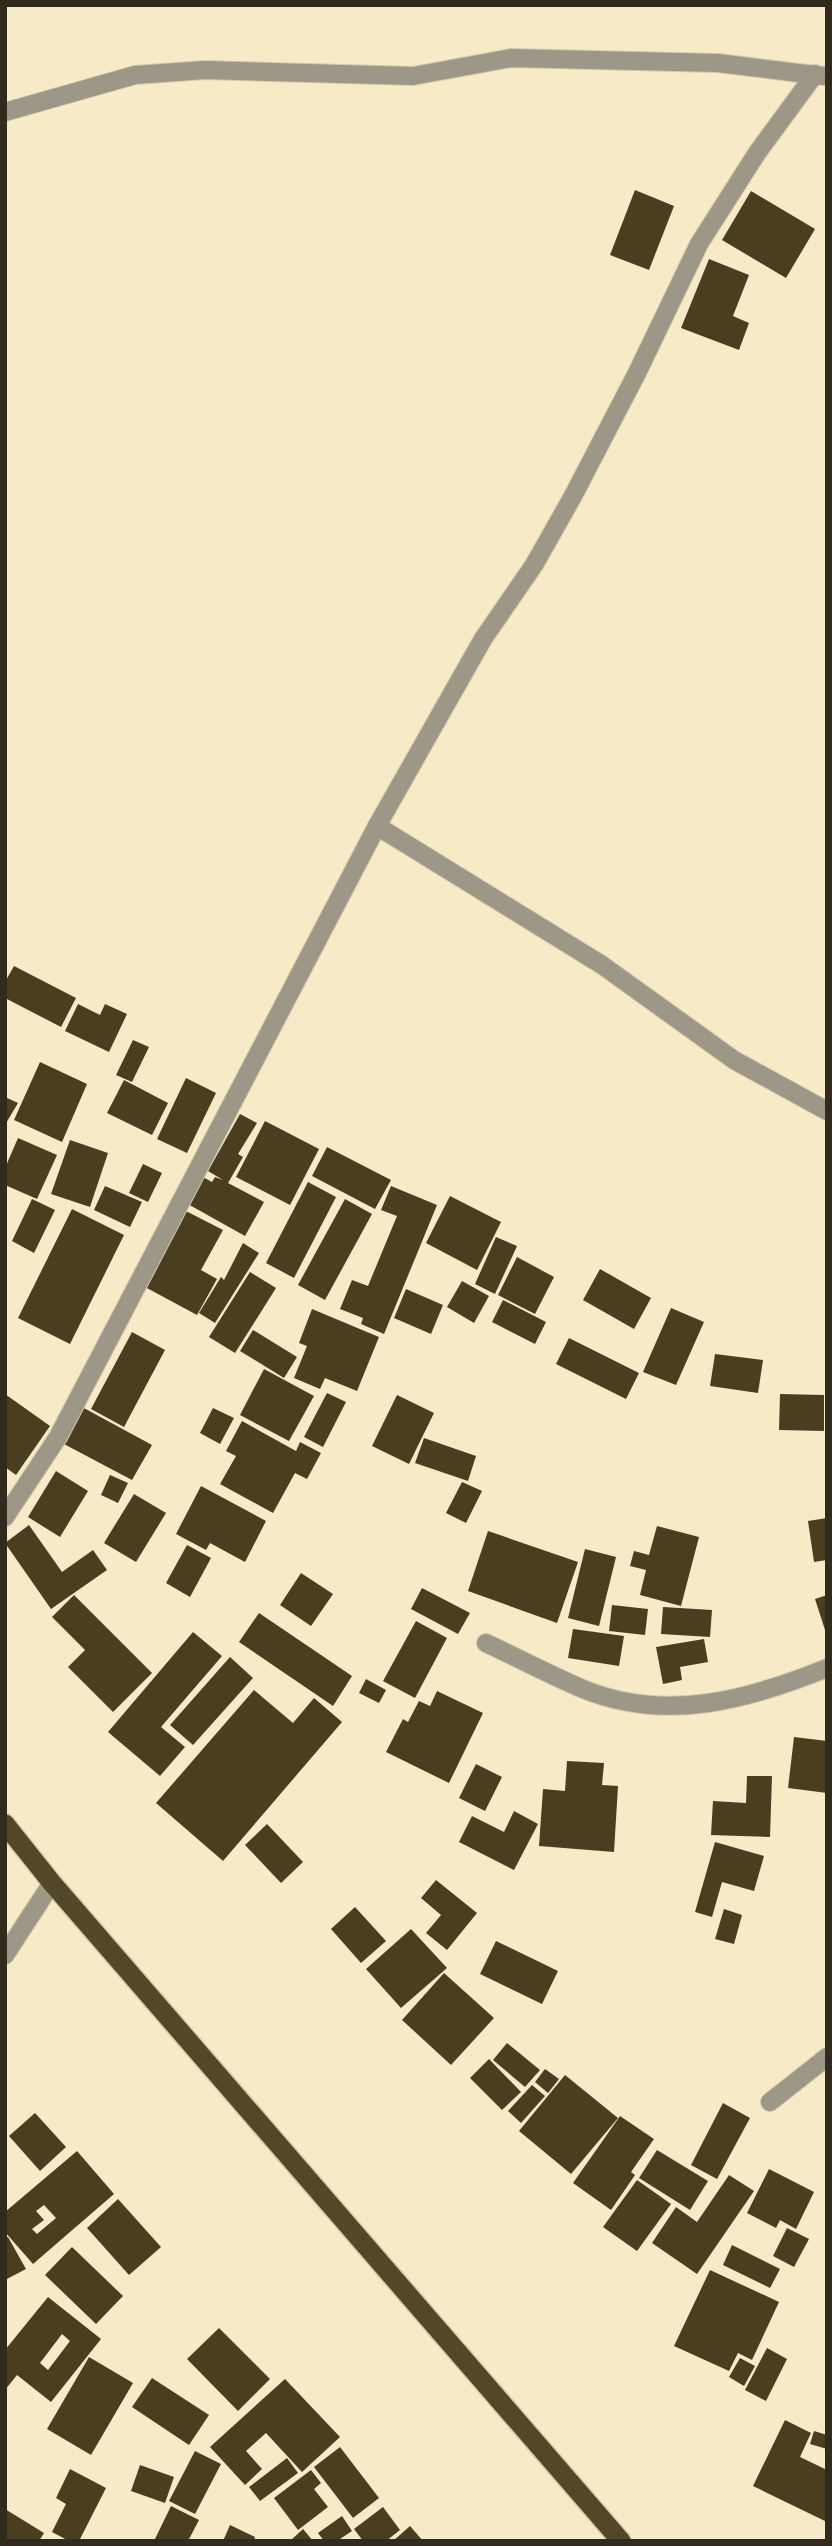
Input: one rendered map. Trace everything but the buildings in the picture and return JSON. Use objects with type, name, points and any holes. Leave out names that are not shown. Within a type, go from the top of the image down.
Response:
[{"type":"highway","points":[[5,1824],[52,1883],[621,2541]]},
{"type":"street","points":[[5,112],[135,75],[205,70],[413,76],[511,58],[718,63],[821,76]]},
{"type":"street","points":[[5,1517],[58,1437],[377,826],[483,639],[534,565],[573,496],[637,373],[699,244],[757,153],[821,76]]},
{"type":"street","points":[[377,826],[602,965],[734,1060],[827,1111]]},
{"type":"street","points":[[486,1643],[585,1690],[634,1703],[659,1705],[692,1707],[729,1701],[760,1694],[827,1668]]},
{"type":"street","points":[[5,1955],[52,1883]]},
{"type":"street","points":[[770,2102],[827,2057]]}]
